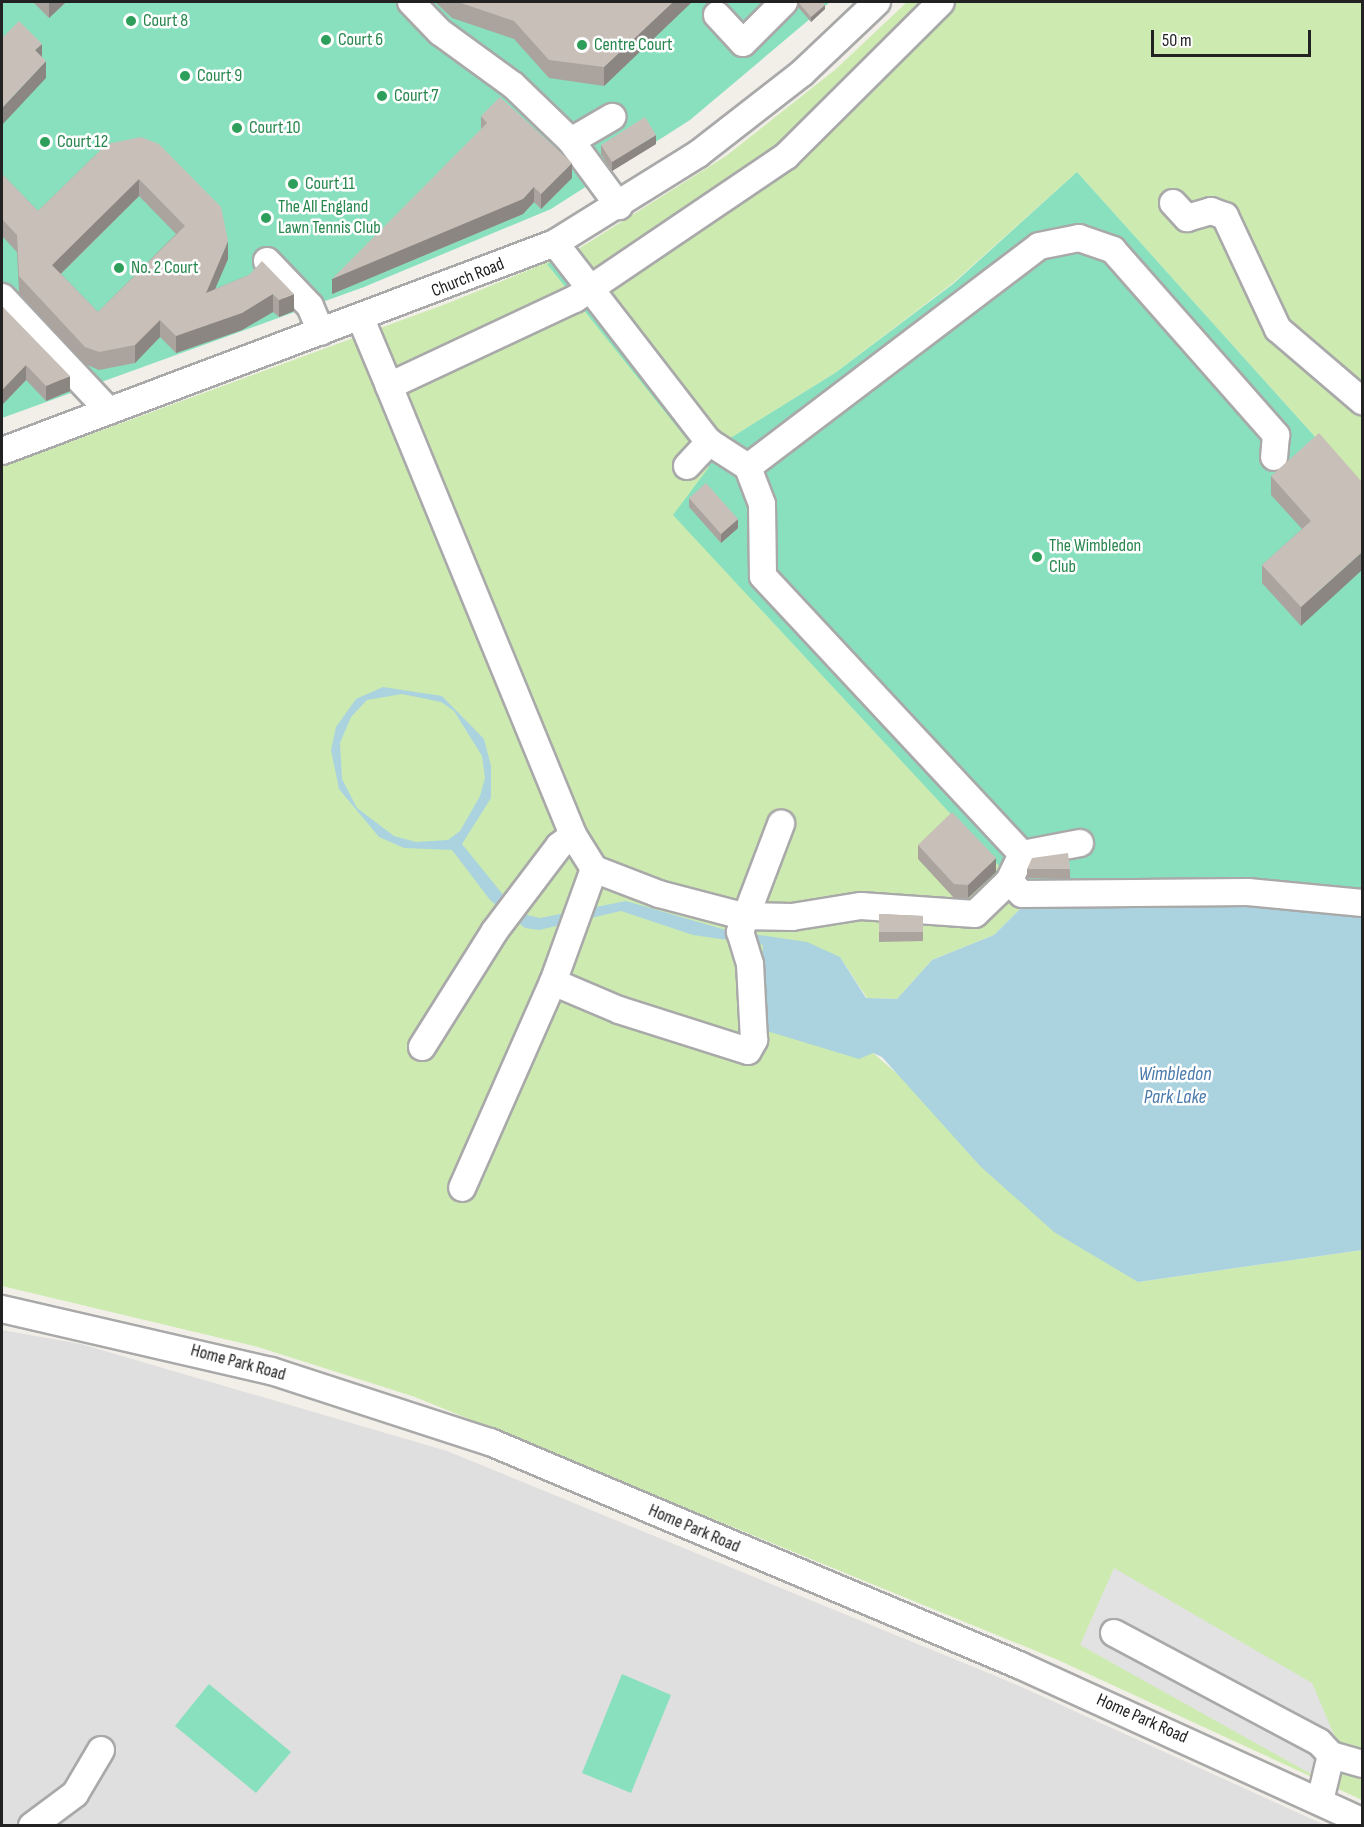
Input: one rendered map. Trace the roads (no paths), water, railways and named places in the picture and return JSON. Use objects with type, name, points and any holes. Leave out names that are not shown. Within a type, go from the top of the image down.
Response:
[{"type":"street","points":[[411,2],[440,32],[506,78],[571,141],[619,206]]},
{"type":"street","points":[[717,15],[743,43],[784,2]]},
{"type":"street","points":[[388,386],[588,290],[786,156],[941,2]]},
{"type":"street","name":"Church Road","points":[[2,451],[361,319],[555,243],[619,206],[745,118],[861,7]]},
{"type":"street","points":[[571,141],[612,117]]},
{"type":"street","points":[[1173,203],[1187,218],[1211,212],[1225,216],[1278,329],[1362,401]]},
{"type":"street","points":[[748,467],[1029,252],[1049,242],[1079,238],[1100,241],[1124,262],[1276,435],[1274,457]]},
{"type":"street","points":[[555,243],[588,290],[709,442],[748,467],[762,504],[763,576],[1022,854]]},
{"type":"street","points":[[267,261],[310,306],[321,332]]},
{"type":"street","points":[[2,297],[110,411]]},
{"type":"street","points":[[361,319],[573,835],[594,869],[659,894],[743,916],[792,917],[861,906],[975,914],[1009,881],[1022,854]]},
{"type":"street","points":[[687,465],[709,442]]},
{"type":"street","points":[[553,982],[619,1010],[748,1051],[754,1040],[753,1006],[750,964],[740,932],[743,916],[774,858],[781,824]]},
{"type":"street","points":[[422,1047],[510,914],[559,846],[573,835]]},
{"type":"street","points":[[1022,854],[1080,843]]},
{"type":"street","points":[[462,1188],[553,982],[594,869]]},
{"type":"street","points":[[1009,881],[1022,894],[1248,892],[1362,903]]},
{"type":"street","name":"Home Park Road","points":[[2,1309],[271,1371],[490,1442],[1019,1665],[1362,1821]]},
{"type":"street","points":[[1114,1633],[1318,1742],[1331,1755],[1362,1764]]},
{"type":"street","points":[[32,1826],[75,1794],[101,1750]]},
{"type":"street","points":[[1320,1801],[1331,1755]]},
{"type":"water","name":"Wimbledon Park Lake","points":[[383,687],[442,696],[484,739],[491,766],[491,798],[462,844],[518,913],[540,918],[626,901],[726,930],[807,942],[840,957],[866,998],[897,999],[932,960],[994,935],[1030,899],[1362,907],[1362,1250],[1138,1282],[1054,1232],[980,1166],[882,1057],[873,1053],[859,1059],[760,1029],[763,945],[693,935],[621,911],[539,930],[525,928],[490,900],[452,850],[404,848],[379,837],[339,789],[331,750],[336,727],[356,699]],"holes":[[[402,694],[441,702],[454,711],[482,756],[485,778],[480,796],[460,831],[448,840],[416,842],[394,836],[357,808],[342,779],[340,743],[351,717],[367,700]]]},
{"type":"place","name":"Court 8","points":[[131,21]]},
{"type":"place","name":"Court 6","points":[[326,40]]},
{"type":"place","name":"Centre Court","points":[[582,45]]},
{"type":"place","name":"Court 9","points":[[185,76]]},
{"type":"place","name":"Court 7","points":[[382,96]]},
{"type":"place","name":"Court 10","points":[[237,128]]},
{"type":"place","name":"Court 12","points":[[45,142]]},
{"type":"place","name":"Court 11","points":[[293,184]]},
{"type":"place","name":"The All England Lawn Tennis Club","points":[[266,218]]},
{"type":"place","name":"No. 2 Court","points":[[119,268]]},
{"type":"place","name":"The Wimbledon Club","points":[[1037,557]]}]
